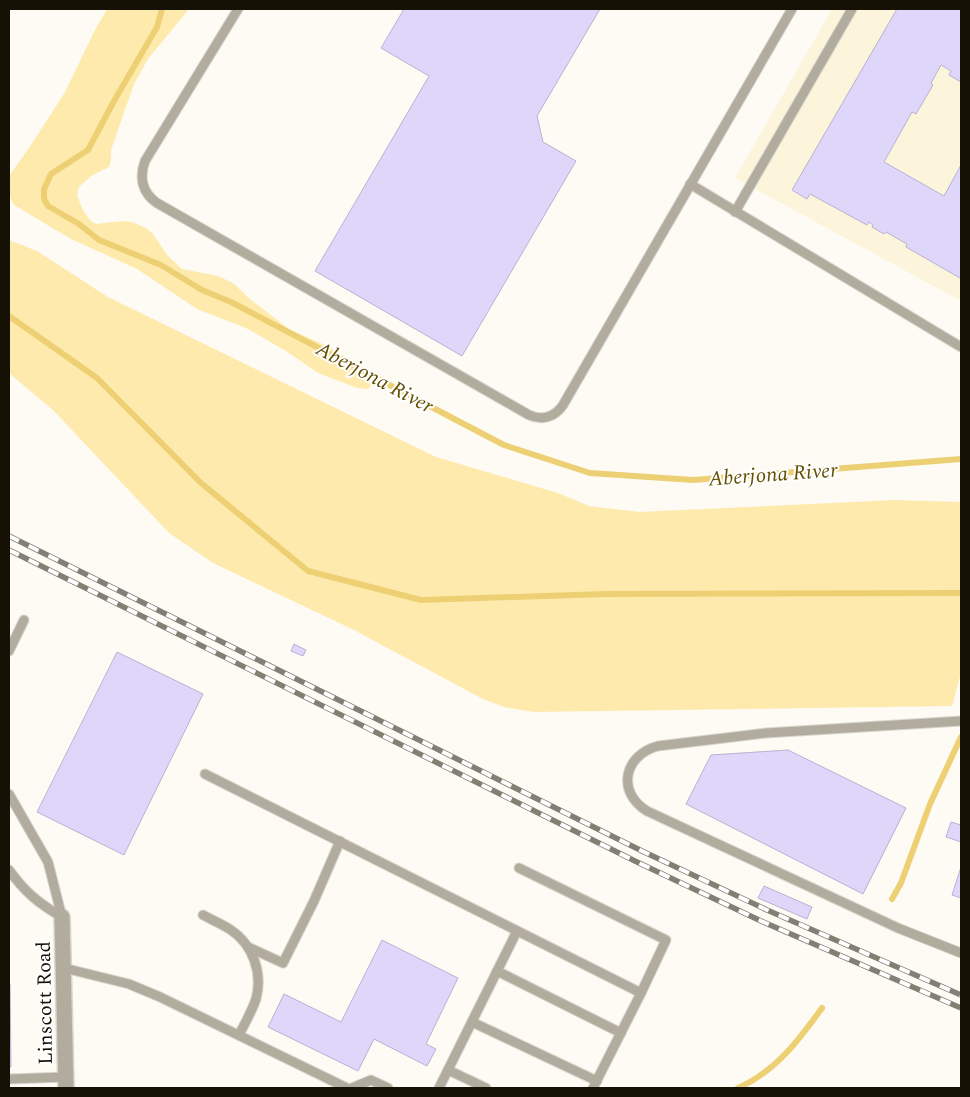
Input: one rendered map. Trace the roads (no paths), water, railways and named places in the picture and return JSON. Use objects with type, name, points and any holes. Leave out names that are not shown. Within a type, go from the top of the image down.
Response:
[{"type":"street","name":"Linscott Road","points":[[62,917],[66,1083]]},
{"type":"lane","points":[[238,9],[145,160],[142,179],[146,193],[166,208],[533,417],[548,417],[556,413],[563,406],[792,9]]},
{"type":"lane","points":[[735,212],[852,9]]},
{"type":"lane","points":[[690,184],[961,347]]},
{"type":"lane","points":[[9,651],[24,620]]},
{"type":"lane","points":[[958,721],[766,733],[658,746],[644,751],[633,761],[627,782],[631,796],[647,811],[898,928],[961,953]]},
{"type":"lane","points":[[205,774],[640,993]]},
{"type":"lane","points":[[9,794],[48,862],[62,917]]},
{"type":"lane","points":[[203,915],[231,930],[248,947],[283,963],[314,901],[340,842]]},
{"type":"lane","points":[[472,1022],[595,1084],[666,940],[519,868]]},
{"type":"lane","points":[[9,870],[30,896],[62,917]]},
{"type":"lane","points":[[439,1088],[517,931]]},
{"type":"lane","points":[[239,1035],[255,1001],[258,985],[257,969],[248,947]]},
{"type":"lane","points":[[64,968],[129,984],[160,997],[347,1088]]},
{"type":"lane","points":[[497,971],[621,1032]]},
{"type":"lane","points":[[448,1070],[486,1088]]},
{"type":"lane","points":[[9,1078],[66,1083]]},
{"type":"lane","points":[[352,1088],[371,1080],[388,1088]]},
{"type":"waterway","name":"Aberjona River","points":[[162,9],[157,27],[88,150],[51,174],[44,189],[44,199],[48,206],[79,224],[99,240],[161,265],[202,290],[231,302],[504,445],[590,473],[693,480],[961,459]]},
{"type":"waterway","points":[[9,316],[97,378],[201,483],[308,571],[421,600],[605,594],[961,593]]},
{"type":"waterway","points":[[892,899],[901,883],[930,804],[961,737]]},
{"type":"waterway","points":[[738,1088],[764,1073],[775,1064],[795,1043],[822,1008]]},
{"type":"railway","points":[[9,536],[642,851],[767,910],[961,995]]},
{"type":"railway","points":[[9,550],[637,862],[761,921],[961,1008]]}]
